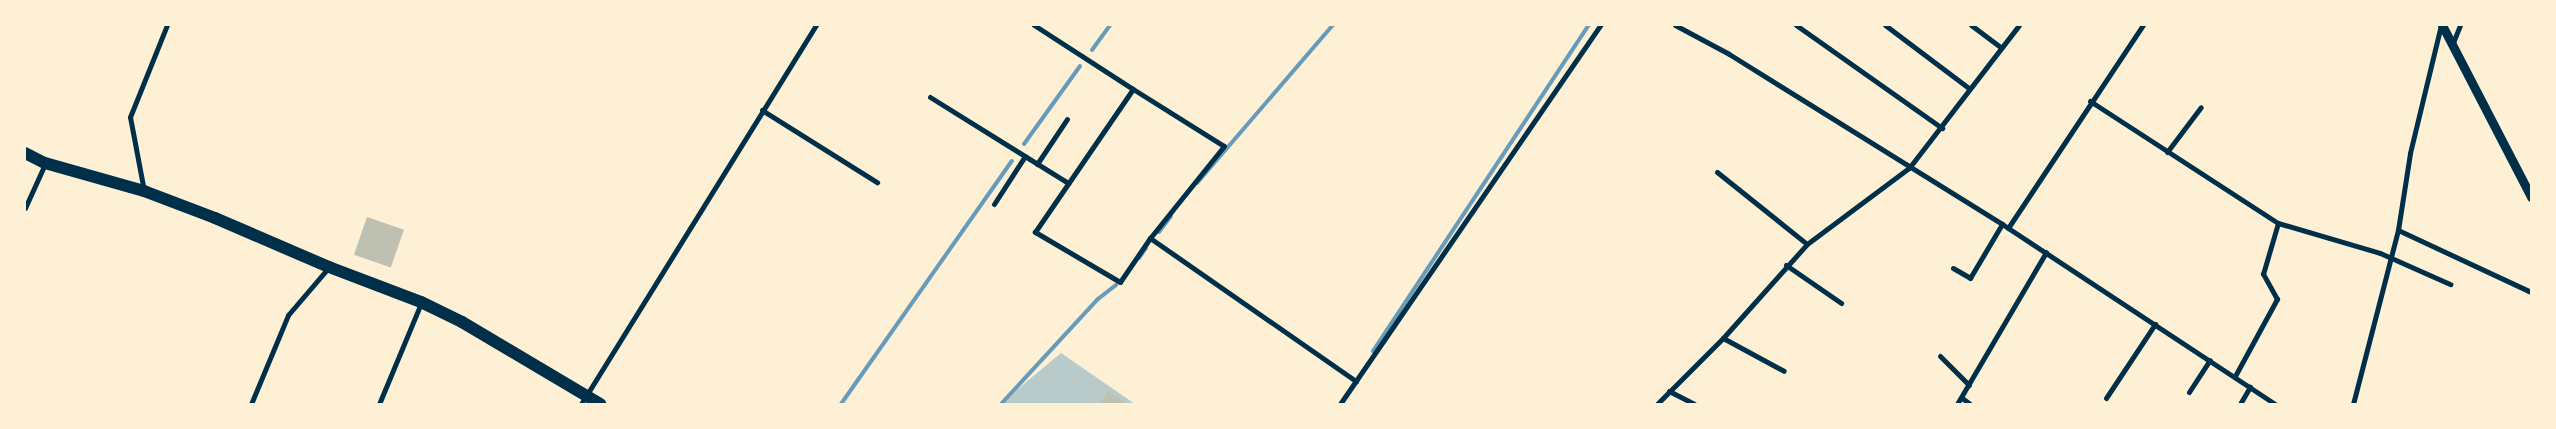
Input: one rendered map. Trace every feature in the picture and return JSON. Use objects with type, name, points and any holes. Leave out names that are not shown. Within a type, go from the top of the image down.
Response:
[{"type":"main road","points":[[25,153],[45,163],[144,192],[216,218],[329,267],[421,302],[462,322],[584,399],[600,404]]},
{"type":"street","points":[[144,192],[130,117],[167,25]]},
{"type":"street","points":[[584,399],[816,25]]},
{"type":"street","points":[[1034,25],[1133,88],[1224,146],[1150,238],[1120,282],[1035,232],[1133,88]]},
{"type":"street","points":[[1340,404],[1600,25]]},
{"type":"street","points":[[1675,25],[1729,54],[1909,168],[2002,224],[2275,404]]},
{"type":"street","points":[[1796,25],[1942,128]]},
{"type":"street","points":[[1885,25],[1970,89]]},
{"type":"street","points":[[1971,25],[2001,48]]},
{"type":"street","points":[[1657,404],[1723,338],[1786,265],[1807,244],[1909,168],[1942,128],[2019,25]]},
{"type":"street","points":[[2008,228],[2090,101],[2143,25]]},
{"type":"street","points":[[2442,25],[2531,197]]},
{"type":"street","points":[[2353,404],[2398,230],[2412,145],[2442,25]]},
{"type":"street","points":[[2452,45],[2460,25]]},
{"type":"street","points":[[930,97],[1068,184]]},
{"type":"street","points":[[2090,101],[2278,223],[2390,258],[2450,284]]},
{"type":"street","points":[[2167,152],[2201,107]]},
{"type":"street","points":[[762,110],[877,182]]},
{"type":"street","points":[[1037,164],[1067,119]]},
{"type":"street","points":[[994,204],[1025,156]]},
{"type":"street","points":[[25,208],[45,163]]},
{"type":"street","points":[[1717,172],[1807,244]]},
{"type":"street","points":[[2235,376],[2277,299],[2263,274],[2278,223]]},
{"type":"street","points":[[1953,268],[1970,278],[2002,224]]},
{"type":"street","points":[[2398,230],[2531,292]]},
{"type":"street","points":[[1150,238],[1356,381]]},
{"type":"street","points":[[1958,404],[2046,252]]},
{"type":"street","points":[[1786,265],[1841,302]]},
{"type":"street","points":[[251,404],[288,315],[329,267]]},
{"type":"street","points":[[379,404],[421,302]]},
{"type":"street","points":[[2106,398],[2155,324]]},
{"type":"street","points":[[1723,338],[1784,371]]},
{"type":"street","points":[[1940,356],[1969,385]]},
{"type":"street","points":[[2189,392],[2210,360]]},
{"type":"street","points":[[2240,404],[2250,387]]},
{"type":"street","points":[[1670,391],[1694,404]]},
{"type":"street","points":[[1962,398],[1970,404]]},
{"type":"shaded area","points":[[1061,353],[1135,404],[1000,404]]},
{"type":"building","points":[[367,217],[404,230],[391,268],[354,255]]},
{"type":"building","points":[[1108,391],[1128,404],[1099,404]]},
{"type":"waterway","points":[[1092,50],[1110,25]]},
{"type":"waterway","points":[[1197,183],[1333,25]]},
{"type":"waterway","points":[[1373,351],[1589,25]]},
{"type":"waterway","points":[[1024,144],[1080,66]]},
{"type":"waterway","points":[[841,404],[1012,161]]},
{"type":"waterway","points":[[1159,232],[1171,216]]},
{"type":"waterway","points":[[1139,258],[1146,248]]},
{"type":"waterway","points":[[1001,404],[1098,299],[1116,285]]}]
